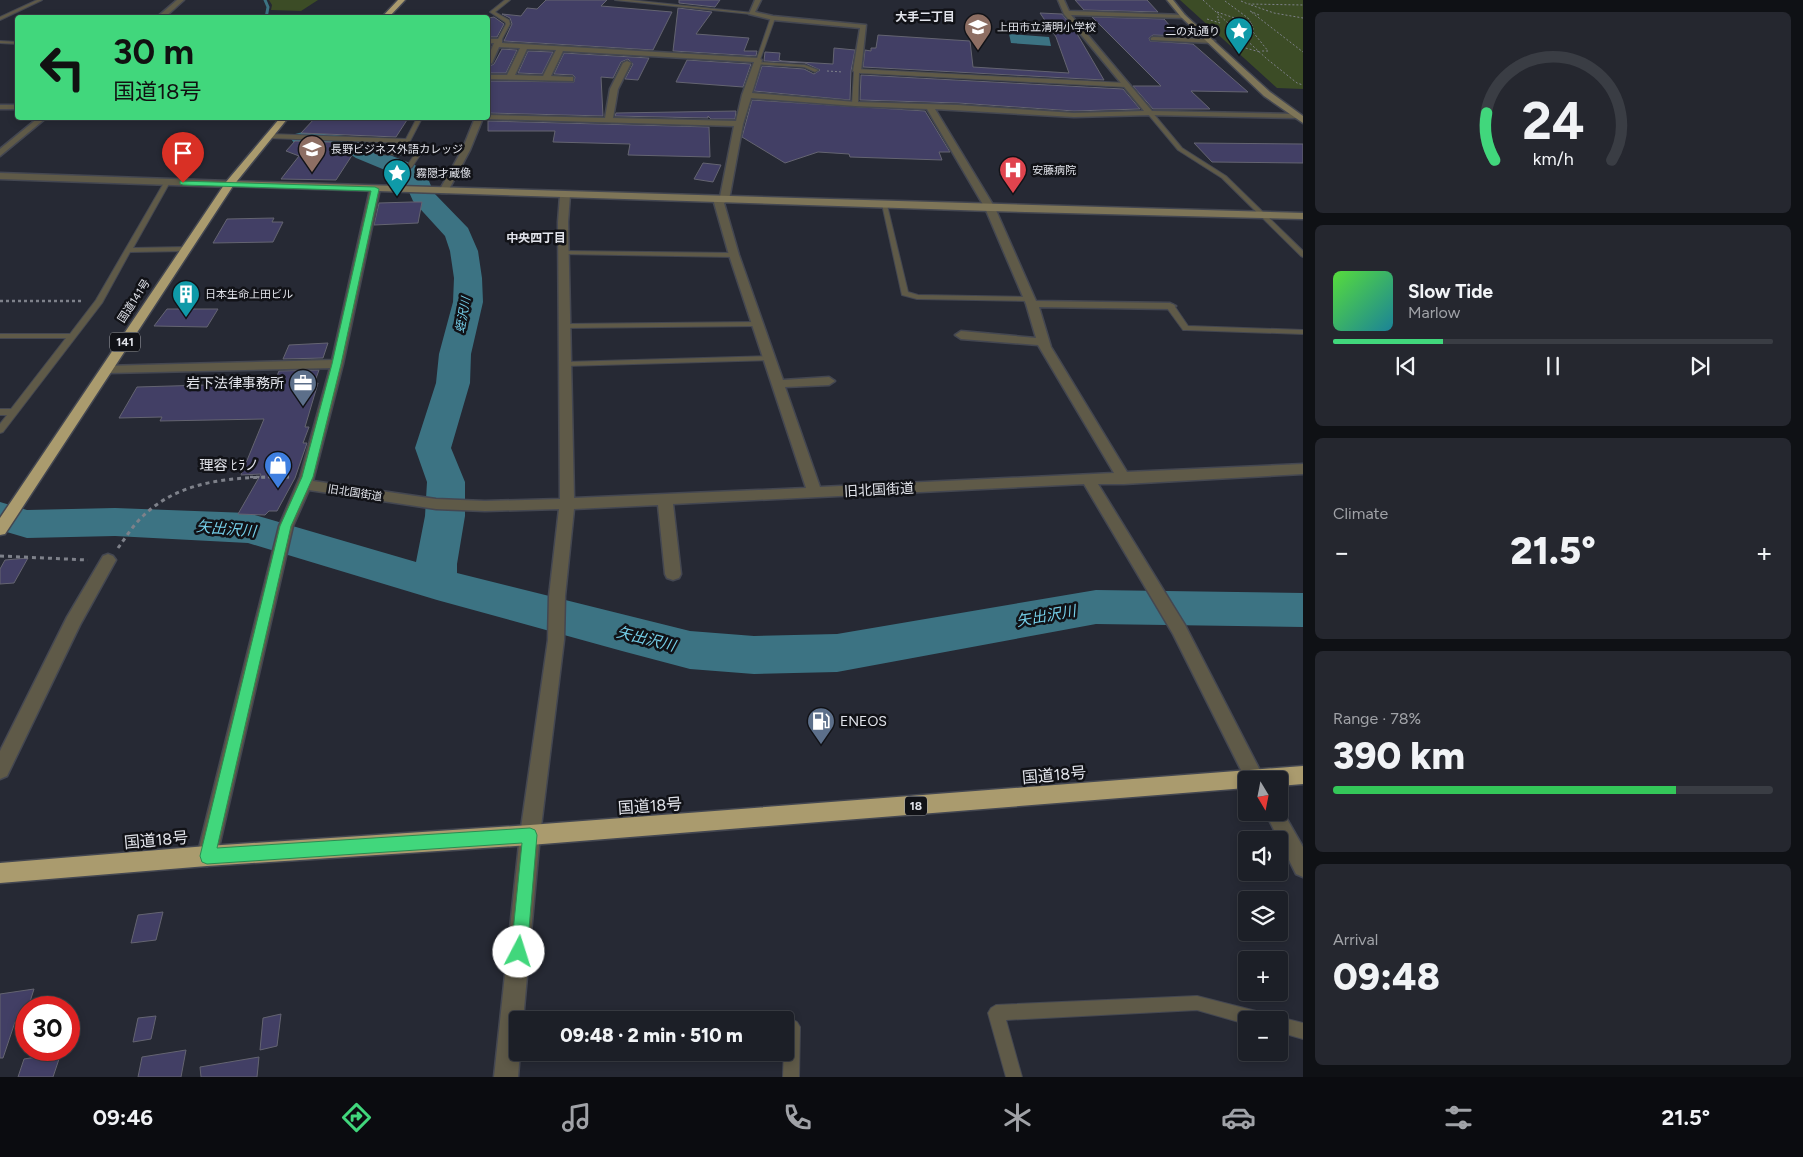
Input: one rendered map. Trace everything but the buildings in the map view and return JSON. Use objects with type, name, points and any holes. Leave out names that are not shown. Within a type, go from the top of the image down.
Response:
[{"type":"highway","points":[[387,15],[402,0]]},
{"type":"highway","name":"国道141号","points":[[0,530],[229,184],[282,120]]},
{"type":"highway","name":"国道18号","points":[[1288,776],[1303,775]]},
{"type":"highway","name":"国道18号","points":[[0,873],[207,856],[530,835],[1238,780]]},
{"type":"street","points":[[162,15],[180,0]]},
{"type":"street","points":[[758,0],[751,13],[774,18],[864,26],[857,72]]},
{"type":"street","points":[[1061,0],[1066,13],[1125,86],[1150,113]]},
{"type":"street","points":[[1170,0],[1183,16],[1267,94],[1300,118]]},
{"type":"street","points":[[1066,13],[1183,16]]},
{"type":"street","points":[[1153,40],[1211,41]]},
{"type":"street","points":[[490,41],[560,49],[757,61],[746,95],[721,200],[734,255],[815,493]]},
{"type":"street","points":[[490,59],[499,43]]},
{"type":"street","points":[[510,77],[525,46]]},
{"type":"street","points":[[546,78],[560,49]]},
{"type":"street","points":[[609,120],[614,89],[627,63]]},
{"type":"street","points":[[490,76],[570,78]]},
{"type":"street","points":[[746,95],[855,104],[930,108],[958,107],[1074,115],[1150,113],[1300,118]]},
{"type":"street","points":[[0,107],[15,107]]},
{"type":"street","points":[[930,108],[990,208],[1031,302],[1044,342],[1124,478]]},
{"type":"street","points":[[490,117],[739,124]]},
{"type":"street","points":[[0,153],[40,120]]},
{"type":"street","points":[[444,191],[466,150],[478,120]]},
{"type":"street","points":[[0,176],[721,200],[1303,216]]},
{"type":"street","points":[[207,856],[286,526],[306,481],[336,364],[375,189]]},
{"type":"street","points":[[516,1011],[530,835],[556,640],[557,596],[567,504],[564,326],[566,195]]},
{"type":"street","points":[[1031,302],[1170,306]]},
{"type":"street","points":[[961,335],[1044,342]]},
{"type":"street","points":[[108,369],[336,364]]},
{"type":"street","points":[[778,384],[828,381]]},
{"type":"street","name":"旧北国街道","points":[[306,481],[371,496],[437,504],[567,504],[1303,469]]},
{"type":"street","points":[[1089,480],[1179,630],[1252,771]]},
{"type":"street","points":[[665,500],[673,574]]},
{"type":"street","points":[[0,770],[73,622],[108,560]]},
{"type":"street","points":[[1279,821],[1303,867]]},
{"type":"street","points":[[506,1077],[509,1061]]},
{"type":"lane","points":[[0,19],[40,0]]},
{"type":"lane","points":[[499,43],[508,24],[507,21],[492,12],[508,0]]},
{"type":"lane","points":[[617,0],[751,13]]},
{"type":"lane","points":[[774,18],[757,61],[805,66],[815,70]]},
{"type":"lane","points":[[0,42],[15,42]]},
{"type":"lane","points":[[855,104],[857,72],[1031,78],[1125,86]]},
{"type":"lane","points":[[1150,113],[1180,149],[1224,177],[1303,255]]},
{"type":"lane","points":[[377,152],[400,153],[418,120]]},
{"type":"lane","points":[[269,136],[357,139],[423,146],[410,166]]},
{"type":"lane","points":[[0,430],[100,301],[167,182]]},
{"type":"lane","points":[[884,205],[905,293],[917,297],[1031,302]]},
{"type":"lane","points":[[130,250],[186,249]]},
{"type":"lane","points":[[564,253],[734,255]]},
{"type":"lane","points":[[1170,306],[1186,328],[1303,332]]},
{"type":"lane","points":[[564,326],[758,324]]},
{"type":"lane","points":[[0,336],[73,336]]},
{"type":"lane","points":[[565,364],[769,358]]},
{"type":"lane","points":[[0,412],[14,412]]},
{"type":"lane","points":[[1014,1077],[996,1013],[1197,1003],[1238,1014]]},
{"type":"lane","points":[[1288,1028],[1303,1032]]},
{"type":"lane","points":[[791,1061],[791,1077]]},
{"type":"path","points":[[1202,0],[1260,52],[1297,83],[1303,85]]},
{"type":"path","points":[[1272,0],[1276,4]]},
{"type":"path","points":[[1225,1],[1252,24],[1253,32],[1268,51],[1260,52],[1232,44]]},
{"type":"path","points":[[1240,1],[1274,13],[1303,18]]},
{"type":"path","points":[[1248,4],[1303,5]]},
{"type":"path","points":[[1259,15],[1250,11],[1303,52]]},
{"type":"path","points":[[1216,12],[1252,24]]},
{"type":"path","points":[[815,70],[857,72]]},
{"type":"path","points":[[0,301],[100,301]]},
{"type":"path","points":[[122,542],[146,513],[179,492],[199,484],[230,478],[306,481]]},
{"type":"path","points":[[0,556],[108,560]]},
{"type":"green space","points":[[269,0],[318,0],[301,11],[271,10],[272,5]]},
{"type":"green space","points":[[1180,0],[1303,0],[1303,89],[1277,88]]},
{"type":"water","points":[[1009,34],[1049,37],[1051,46],[1011,43]]},
{"type":"waterway","points":[[265,0],[268,7],[267,15]]},
{"type":"waterway","name":"蛭沢川","points":[[303,139],[348,142],[364,153],[406,170],[417,181],[422,196],[458,234],[464,251],[468,278],[468,302],[455,354],[453,383],[433,448],[446,482],[445,516],[436,564],[437,584]]},
{"type":"waterway","name":"矢出沢川","points":[[0,516],[27,524],[115,522],[248,528],[437,584]]},
{"type":"waterway","name":"矢出沢川","points":[[437,584],[690,650],[754,655],[837,653],[1096,607],[1303,610]]},
{"type":"waterway","name":"矢出沢川","points":[[1298,610],[1303,613]]},
{"type":"place","name":"上田市立清明小学校","points":[[978,51]]},
{"type":"place","name":"二の丸通り","points":[[1239,55]]},
{"type":"place","name":"長野ビジネス外語カレッジ","points":[[312,173]]},
{"type":"place","name":"安藤病院","points":[[1013,194]]},
{"type":"place","name":"霧隠才蔵像","points":[[397,197]]},
{"type":"place","name":"日本生命上田ビル","points":[[186,318]]},
{"type":"place","name":"岩下法律事務所","points":[[303,407]]},
{"type":"place","name":"理容 ﾋﾗノ","points":[[278,489]]},
{"type":"place","name":"ENEOS","points":[[821,745]]},
{"type":"district","name":"大手二丁目","points":[[925,17]]},
{"type":"district","name":"中央四丁目","points":[[536,238]]},
{"type":"route","points":[[183,183],[375,189],[336,364],[307,477],[286,526],[207,856],[530,835],[519,952]]}]
